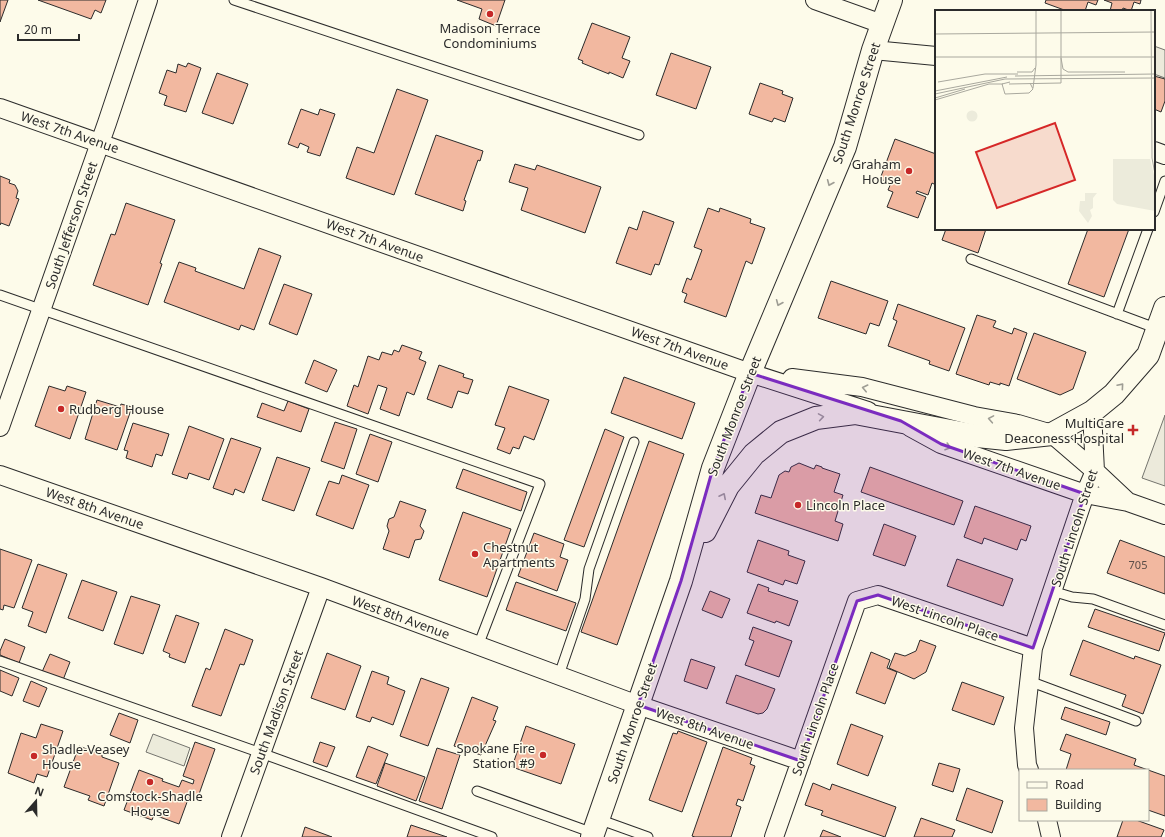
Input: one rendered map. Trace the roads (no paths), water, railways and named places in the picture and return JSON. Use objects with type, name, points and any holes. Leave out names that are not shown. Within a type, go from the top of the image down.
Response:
[{"type":"street","name":"South Jefferson Street","points":[[0,427],[100,143],[148,0]]},
{"type":"street","points":[[815,0],[882,24]]},
{"type":"street","name":"South Monroe Street","points":[[595,830],[680,581],[713,468],[750,373],[845,147],[873,50],[891,0]]},
{"type":"street","points":[[873,50],[935,56]]},
{"type":"street","name":"West 7th Avenue","points":[[0,108],[750,373],[901,421],[941,444],[1085,494],[1128,502],[1165,515]]},
{"type":"street","points":[[1155,151],[1165,155]]},
{"type":"street","points":[[1092,412],[1114,394],[1148,355],[1165,308]]},
{"type":"street","name":"West 7th Avenue","points":[[750,373],[862,387],[974,416],[1018,424],[1052,434],[1128,502]]},
{"type":"street","name":"West 7th Avenue","points":[[680,581],[728,486],[754,454],[781,432],[816,418],[855,413],[977,436],[1006,438],[1052,434],[1092,412]]},
{"type":"street","name":"South Lincoln Street","points":[[1029,769],[1024,728],[1033,648],[1085,494],[1095,471],[1092,412]]},
{"type":"street","name":"West 8th Avenue","points":[[0,475],[321,587],[638,705],[800,761]]},
{"type":"street","name":"South Madison Street","points":[[231,837],[321,587]]},
{"type":"street","name":"West Lincoln Place","points":[[857,600],[878,595],[1033,648]]},
{"type":"street","name":"South Lincoln Place","points":[[774,837],[857,600]]},
{"type":"street","points":[[1047,821],[1051,837]]},
{"type":"lane","points":[[234,0],[639,135]]},
{"type":"lane","points":[[1155,209],[1165,181]]},
{"type":"lane","points":[[1117,314],[1148,230]]},
{"type":"lane","points":[[971,259],[1158,329]]},
{"type":"lane","points":[[0,295],[540,484],[478,646]]},
{"type":"lane","points":[[559,675],[585,599],[589,569],[634,442]]},
{"type":"lane","points":[[1052,591],[1072,597],[1094,599],[1165,625]]},
{"type":"lane","points":[[0,661],[261,753],[492,837]]},
{"type":"lane","points":[[1030,681],[1136,721]]},
{"type":"lane","points":[[477,791],[595,830],[648,837]]},
{"type":"place","name":"Madison Terrace Condominiums","points":[[490,14]]},
{"type":"place","name":"Graham House","points":[[909,171]]},
{"type":"place","name":"Rudberg House","points":[[61,409]]},
{"type":"place","name":"MultiCare Deaconess Hospital","points":[[1133,430]]},
{"type":"place","name":"Lincoln Place","points":[[798,505]]},
{"type":"place","name":"Chestnut Apartments","points":[[475,554]]},
{"type":"place","name":"Spokane Fire Station #9","points":[[543,755]]},
{"type":"place","name":"Shadle-Veasey House","points":[[34,756]]},
{"type":"place","name":"Comstock-Shadle House","points":[[150,782]]}]
